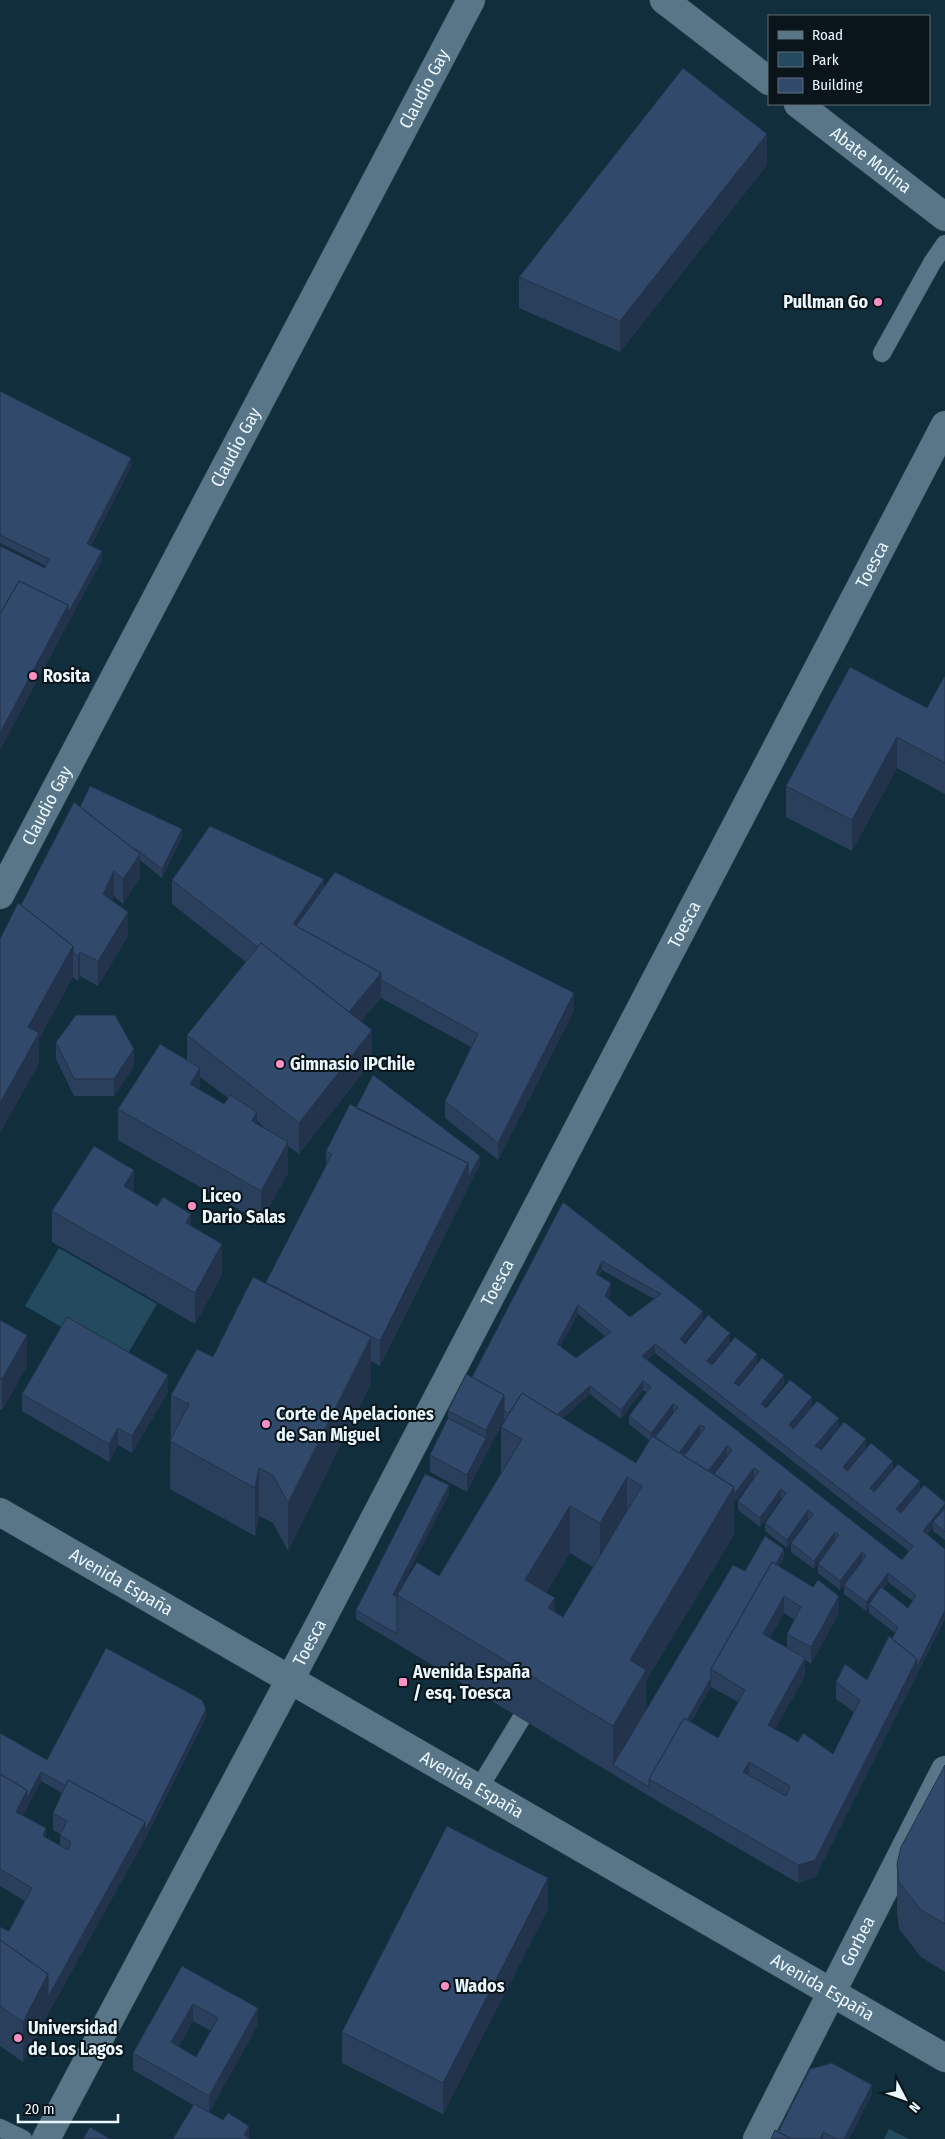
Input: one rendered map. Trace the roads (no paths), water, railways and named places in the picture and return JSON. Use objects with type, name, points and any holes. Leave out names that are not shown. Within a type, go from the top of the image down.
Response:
[{"type":"street","name":"Claudio Gay","points":[[0,895],[471,0]]},
{"type":"street","points":[[664,0],[768,80]]},
{"type":"street","name":"Abate Molina","points":[[799,105],[945,217]]},
{"type":"street","name":"Toesca","points":[[46,2139],[291,1679],[945,425]]},
{"type":"street","name":"Avenida España","points":[[0,1512],[945,2058]]},
{"type":"street","name":"Gorbea","points":[[757,2139],[945,1770]]},
{"type":"lane","points":[[882,353],[932,263],[945,244]]},
{"type":"lane","points":[[479,1788],[521,1719]]},
{"type":"lane","points":[[0,2128],[23,2139]]},
{"type":"place","name":"Pullman Go","points":[[878,302]]},
{"type":"place","name":"Rosita","points":[[33,676]]},
{"type":"place","name":"Gimnasio IPChile","points":[[280,1064]]},
{"type":"place","name":"Liceo Dario Salas","points":[[192,1206]]},
{"type":"place","name":"Corte de Apelaciones de San Miguel","points":[[266,1424]]},
{"type":"place","name":"Avenida España / esq. Toesca","points":[[403,1682]]},
{"type":"place","name":"Wados","points":[[445,1986]]},
{"type":"place","name":"Universidad de Los Lagos","points":[[18,2038]]}]
